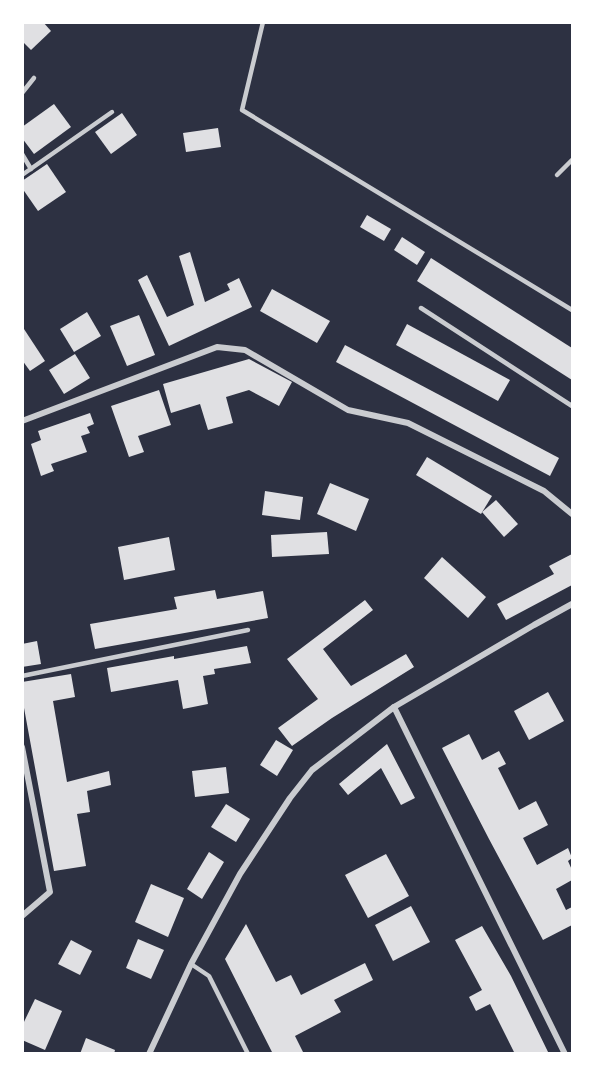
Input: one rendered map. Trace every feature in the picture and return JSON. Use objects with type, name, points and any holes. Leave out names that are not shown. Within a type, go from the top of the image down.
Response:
[{"type":"street","points":[[22,421],[217,347],[245,350],[348,410],[408,423],[544,491],[573,514]]},
{"type":"street","points":[[148,1053],[191,964],[240,874],[290,798],[312,770],[394,707],[534,624],[573,604]]},
{"type":"street","points":[[394,707],[565,1053]]},
{"type":"street","points":[[22,747],[50,892],[22,916]]},
{"type":"lane","points":[[263,22],[242,110],[573,310]]},
{"type":"lane","points":[[22,93],[34,78]]},
{"type":"lane","points":[[22,175],[112,112]]},
{"type":"lane","points":[[22,154],[31,169]]},
{"type":"lane","points":[[557,175],[573,160]]},
{"type":"lane","points":[[421,309],[573,406]]},
{"type":"lane","points":[[22,676],[248,630]]},
{"type":"lane","points":[[191,964],[209,976],[248,1053]]},
{"type":"building","points":[[22,22],[43,22],[51,31],[31,50],[22,41]]},
{"type":"building","points":[[54,104],[71,127],[34,154],[22,138],[22,127]]},
{"type":"building","points":[[122,113],[137,135],[111,154],[95,132]]},
{"type":"building","points":[[218,128],[221,147],[186,152],[183,133]]},
{"type":"building","points":[[47,164],[66,192],[38,211],[22,188],[22,181]]},
{"type":"building","points":[[367,215],[391,229],[384,241],[360,227]]},
{"type":"building","points":[[402,237],[425,252],[417,265],[394,250]]},
{"type":"building","points":[[190,252],[205,302],[230,290],[227,284],[239,278],[252,307],[169,346],[138,280],[147,275],[167,317],[194,305],[179,256]]},
{"type":"building","points":[[431,258],[572,348],[572,380],[417,281]]},
{"type":"building","points":[[272,289],[330,321],[317,343],[260,311]]},
{"type":"building","points":[[87,312],[101,336],[74,352],[60,329]]},
{"type":"building","points":[[139,315],[155,355],[127,366],[110,326]]},
{"type":"building","points":[[407,324],[510,380],[498,401],[396,345]]},
{"type":"building","points":[[22,326],[45,361],[30,371],[22,360]]},
{"type":"building","points":[[345,345],[559,458],[550,476],[336,362]]},
{"type":"building","points":[[75,354],[90,378],[64,394],[49,370]]},
{"type":"building","points":[[249,359],[292,382],[279,406],[249,390],[226,397],[233,423],[208,430],[200,404],[171,413],[163,384]]},
{"type":"building","points":[[159,390],[171,425],[138,436],[144,452],[129,457],[111,406]]},
{"type":"building","points":[[90,413],[94,424],[87,427],[90,433],[81,436],[87,452],[51,464],[54,471],[41,476],[31,444],[41,440],[38,431]]},
{"type":"building","points":[[427,457],[492,496],[481,514],[416,475]]},
{"type":"building","points":[[330,483],[369,499],[356,531],[317,514]]},
{"type":"building","points":[[265,491],[303,497],[300,520],[262,515]]},
{"type":"building","points":[[496,500],[518,524],[504,537],[482,512]]},
{"type":"building","points":[[327,532],[329,554],[272,557],[271,535]]},
{"type":"building","points":[[169,537],[175,570],[124,580],[118,547]]},
{"type":"building","points":[[572,554],[572,585],[506,620],[497,604],[554,574],[549,566]]},
{"type":"building","points":[[442,557],[486,597],[468,618],[424,578]]},
{"type":"building","points":[[215,590],[217,599],[263,591],[268,618],[95,649],[90,624],[177,609],[174,597]]},
{"type":"building","points":[[365,600],[373,610],[323,649],[351,686],[406,654],[414,667],[292,746],[278,728],[318,699],[287,659]]},
{"type":"building","points":[[37,641],[41,664],[22,667],[22,644]]},
{"type":"building","points":[[247,646],[251,663],[214,669],[215,674],[203,676],[208,704],[183,709],[178,680],[111,692],[107,668]]},
{"type":"building","points":[[71,674],[75,697],[53,701],[67,782],[109,771],[111,785],[87,791],[90,812],[77,814],[86,866],[54,871],[22,697],[22,682]]},
{"type":"building","points":[[548,692],[564,721],[529,740],[514,711]]},
{"type":"building","points":[[469,734],[482,760],[499,751],[506,764],[498,768],[519,810],[536,801],[548,825],[523,838],[537,865],[568,848],[572,858],[568,861],[572,870],[572,880],[556,889],[566,910],[572,907],[572,925],[543,940],[442,748]]},
{"type":"building","points":[[276,740],[293,750],[277,776],[260,765]]},
{"type":"building","points":[[387,744],[415,798],[401,805],[381,768],[348,795],[339,784]]},
{"type":"building","points":[[226,767],[229,793],[195,797],[192,771]]},
{"type":"building","points":[[226,804],[250,819],[236,842],[211,827]]},
{"type":"building","points":[[209,852],[224,862],[202,899],[187,889]]},
{"type":"building","points":[[386,854],[409,896],[368,918],[345,875]]},
{"type":"building","points":[[151,884],[184,898],[168,937],[135,922]]},
{"type":"building","points":[[411,906],[430,942],[393,961],[375,925]]},
{"type":"building","points":[[246,924],[276,982],[291,975],[301,995],[365,963],[373,980],[334,1000],[341,1012],[295,1036],[304,1054],[273,1054],[225,959]]},
{"type":"building","points":[[482,926],[511,976],[549,1054],[515,1054],[490,1004],[476,1011],[469,997],[482,990],[455,940]]},
{"type":"building","points":[[138,939],[164,950],[151,979],[126,968]]},
{"type":"building","points":[[71,940],[92,951],[80,975],[58,964]]},
{"type":"building","points":[[35,999],[62,1011],[45,1050],[22,1040],[22,1026]]},
{"type":"building","points":[[86,1038],[115,1050],[114,1054],[80,1054]]}]
